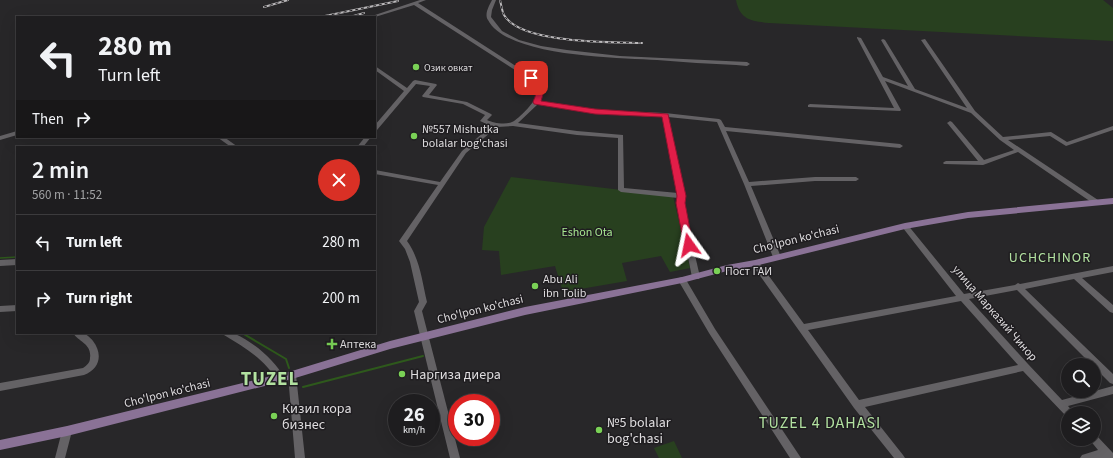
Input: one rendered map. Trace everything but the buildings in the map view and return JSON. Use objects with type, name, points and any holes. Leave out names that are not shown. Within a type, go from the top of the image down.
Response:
[{"type":"main road","name":"Cho'lpon ko'chasi","points":[[0,445],[67,431],[292,375],[424,337],[525,311],[696,277],[727,268],[755,263],[904,226],[968,215],[1113,200]]},
{"type":"street","points":[[374,16],[424,0]]},
{"type":"street","points":[[494,0],[489,10],[490,20],[497,28],[508,37],[550,50],[595,55],[747,64]]},
{"type":"street","points":[[414,3],[531,78],[540,88],[541,92],[537,102],[513,124]]},
{"type":"street","points":[[810,106],[898,110],[859,38]]},
{"type":"street","points":[[883,40],[913,90]]},
{"type":"street","points":[[923,40],[973,112],[1002,139],[1096,202]]},
{"type":"street","points":[[376,69],[407,91]]},
{"type":"street","points":[[881,78],[973,112]]},
{"type":"street","points":[[376,128],[415,82],[434,86],[425,96],[465,103],[475,107],[489,115],[483,121],[495,125],[513,124],[577,133],[621,136],[621,190],[682,196]]},
{"type":"street","points":[[537,102],[595,112],[665,115],[719,121],[777,257]]},
{"type":"street","points":[[665,115],[682,196],[680,203],[696,277]]},
{"type":"street","points":[[950,124],[983,163]]},
{"type":"street","points":[[455,458],[418,311],[423,302],[413,259],[409,248],[403,241],[464,152],[495,125]]},
{"type":"street","points":[[1002,139],[1051,134],[1066,144],[1113,128]]},
{"type":"street","points":[[723,129],[900,146]]},
{"type":"street","points":[[0,138],[16,132]]},
{"type":"street","points":[[222,138],[234,146]]},
{"type":"street","points":[[361,146],[367,138]]},
{"type":"street","points":[[946,163],[983,163],[1018,150]]},
{"type":"street","points":[[376,172],[441,184]]},
{"type":"street","points":[[747,184],[815,179],[856,179]]},
{"type":"street","name":"улица Марказий Чинор","points":[[904,226],[962,297],[1025,367],[1061,404]]},
{"type":"street","points":[[0,262],[16,262]]},
{"type":"street","points":[[755,263],[857,405],[900,458]]},
{"type":"street","points":[[802,328],[1113,269]]},
{"type":"street","points":[[1075,276],[1113,310]]},
{"type":"street","points":[[682,280],[712,331],[796,458]]},
{"type":"street","points":[[1018,286],[1113,380]]},
{"type":"street","points":[[0,309],[14,307]]},
{"type":"street","points":[[0,387],[84,371],[90,368],[94,361],[95,355],[93,349],[88,341],[78,334]]},
{"type":"street","points":[[230,334],[277,371],[280,378]]},
{"type":"street","points":[[857,405],[1025,367]]},
{"type":"street","points":[[292,375],[300,458]]},
{"type":"street","points":[[1061,404],[1113,390]]},
{"type":"street","points":[[60,458],[67,431]]},
{"type":"street","points":[[1101,446],[1109,455]]},
{"type":"street","points":[[1085,458],[1109,455]]},
{"type":"green space","points":[[736,0],[1103,0],[1113,8],[1113,41],[769,23],[752,20],[743,16]]},
{"type":"green space","name":"Eshon Ota","points":[[511,177],[673,196],[690,268],[670,272],[661,256],[622,263],[627,281],[563,292],[555,266],[501,275],[499,251],[482,250],[484,227]]},
{"type":"green space","points":[[674,441],[682,458],[659,458],[654,448]]},
{"type":"waterway","points":[[0,258],[16,257]]},
{"type":"waterway","points":[[244,334],[286,359],[289,368]]},
{"type":"waterway","points":[[303,387],[423,356]]},
{"type":"railway","points":[[264,7],[288,0]]},
{"type":"railway","points":[[500,0],[504,15],[514,24],[529,31],[568,40],[642,43]]},
{"type":"railway","points":[[325,16],[398,1]]},
{"type":"railway","points":[[354,16],[364,13]]},
{"type":"place","name":"Озик овкат","points":[[416,67]]},
{"type":"place","name":"№557 Mishutka bolalar bog'chasi","points":[[414,136]]},
{"type":"place","name":"Пост ГАИ","points":[[717,271]]},
{"type":"place","name":"Abu Ali ibn Tolib","points":[[535,286]]},
{"type":"place","name":"Аптека","points":[[332,344]]},
{"type":"place","name":"Наргиза диера","points":[[402,374]]},
{"type":"place","name":"Кизил кора бизнес","points":[[274,416]]},
{"type":"place","name":"№5 bolalar bog'chasi","points":[[599,430]]},
{"type":"district","name":"UCHCHINOR","points":[[1050,257]]},
{"type":"district","name":"TUZEL","points":[[270,378]]},
{"type":"district","name":"TUZEL 4 DAHASI","points":[[820,422]]},
{"type":"route","points":[[531,78],[540,88],[541,92],[537,102],[595,112],[665,115],[682,196],[680,203],[689,245]]}]
